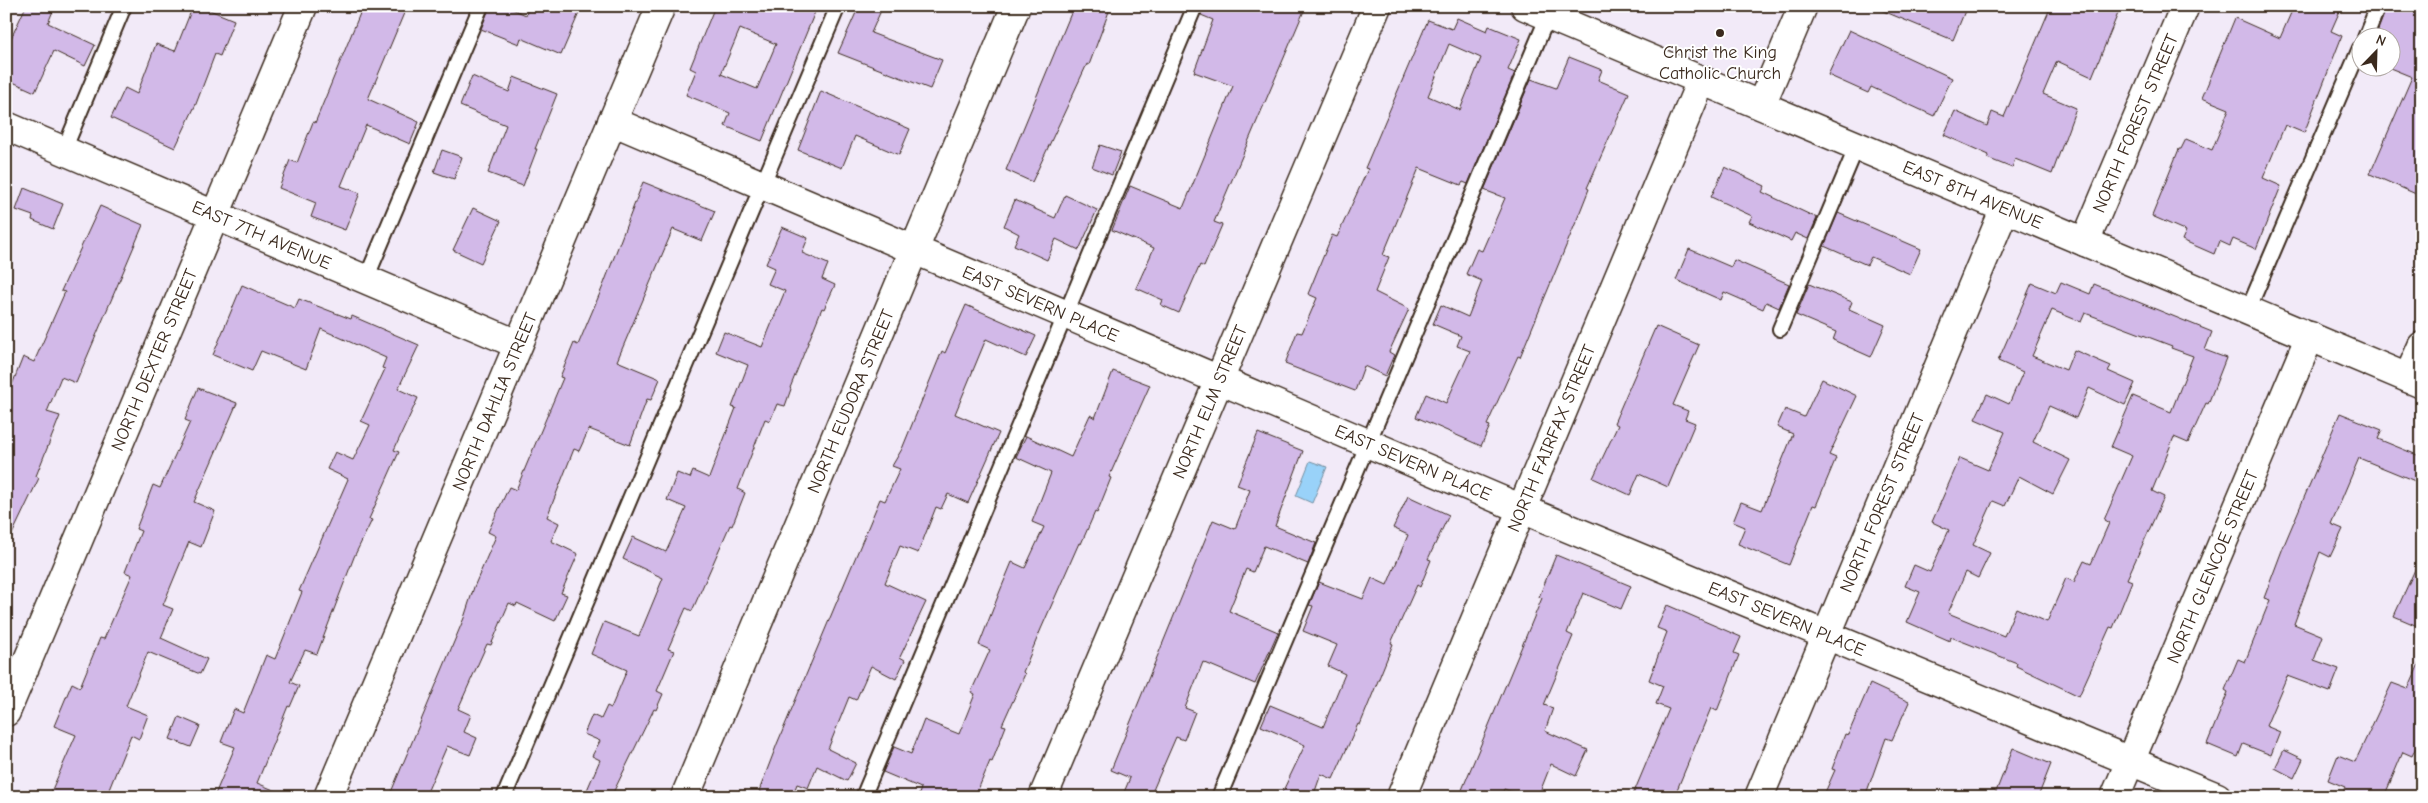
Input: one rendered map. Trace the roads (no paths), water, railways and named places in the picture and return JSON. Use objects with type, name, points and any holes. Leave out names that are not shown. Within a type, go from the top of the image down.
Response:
[{"type":"street","name":"NORTH DEXTER STREET","points":[[6,712],[303,6]]},
{"type":"street","name":"NORTH DAHLIA STREET","points":[[328,797],[517,344],[661,6]]},
{"type":"street","name":"NORTH EUDORA STREET","points":[[685,797],[1016,6]]},
{"type":"street","name":"NORTH ELM STREET","points":[[1044,797],[1218,379],[1377,6]]},
{"type":"street","points":[[1761,105],[1803,6]]},
{"type":"street","name":"NORTH FOREST STREET","points":[[2085,242],[2185,6]]},
{"type":"street","name":"EAST 8TH AVENUE","points":[[1536,11],[2415,381]]},
{"type":"street","name":"NORTH FAIRFAX STREET","points":[[1401,797],[1701,81]]},
{"type":"street","name":"EAST SEVERN PLACE","points":[[612,121],[1522,510],[2217,797]]},
{"type":"street","name":"EAST 7TH AVENUE","points":[[6,126],[517,344]]},
{"type":"street","name":"NORTH FOREST STREET","points":[[1759,797],[2005,208]]},
{"type":"street","name":"NORTH GLENCOE STREET","points":[[2115,797],[2310,336]]},
{"type":"street","points":[[2415,381],[2422,346]]},
{"type":"lane","points":[[64,150],[124,6]]},
{"type":"lane","points":[[366,279],[481,6]]},
{"type":"lane","points":[[504,797],[838,6]]},
{"type":"lane","points":[[863,797],[1195,6]]},
{"type":"lane","points":[[2369,28],[2378,6]]},
{"type":"lane","points":[[1219,797],[1367,444],[1536,11]]},
{"type":"lane","points":[[2248,310],[2350,71]]},
{"type":"lane","points":[[1780,329],[1857,146]]},
{"type":"water","points":[[1310,461],[1327,467],[1312,503],[1296,496]]},
{"type":"place","name":"Christ the King Catholic Church","points":[[1720,33]]}]
